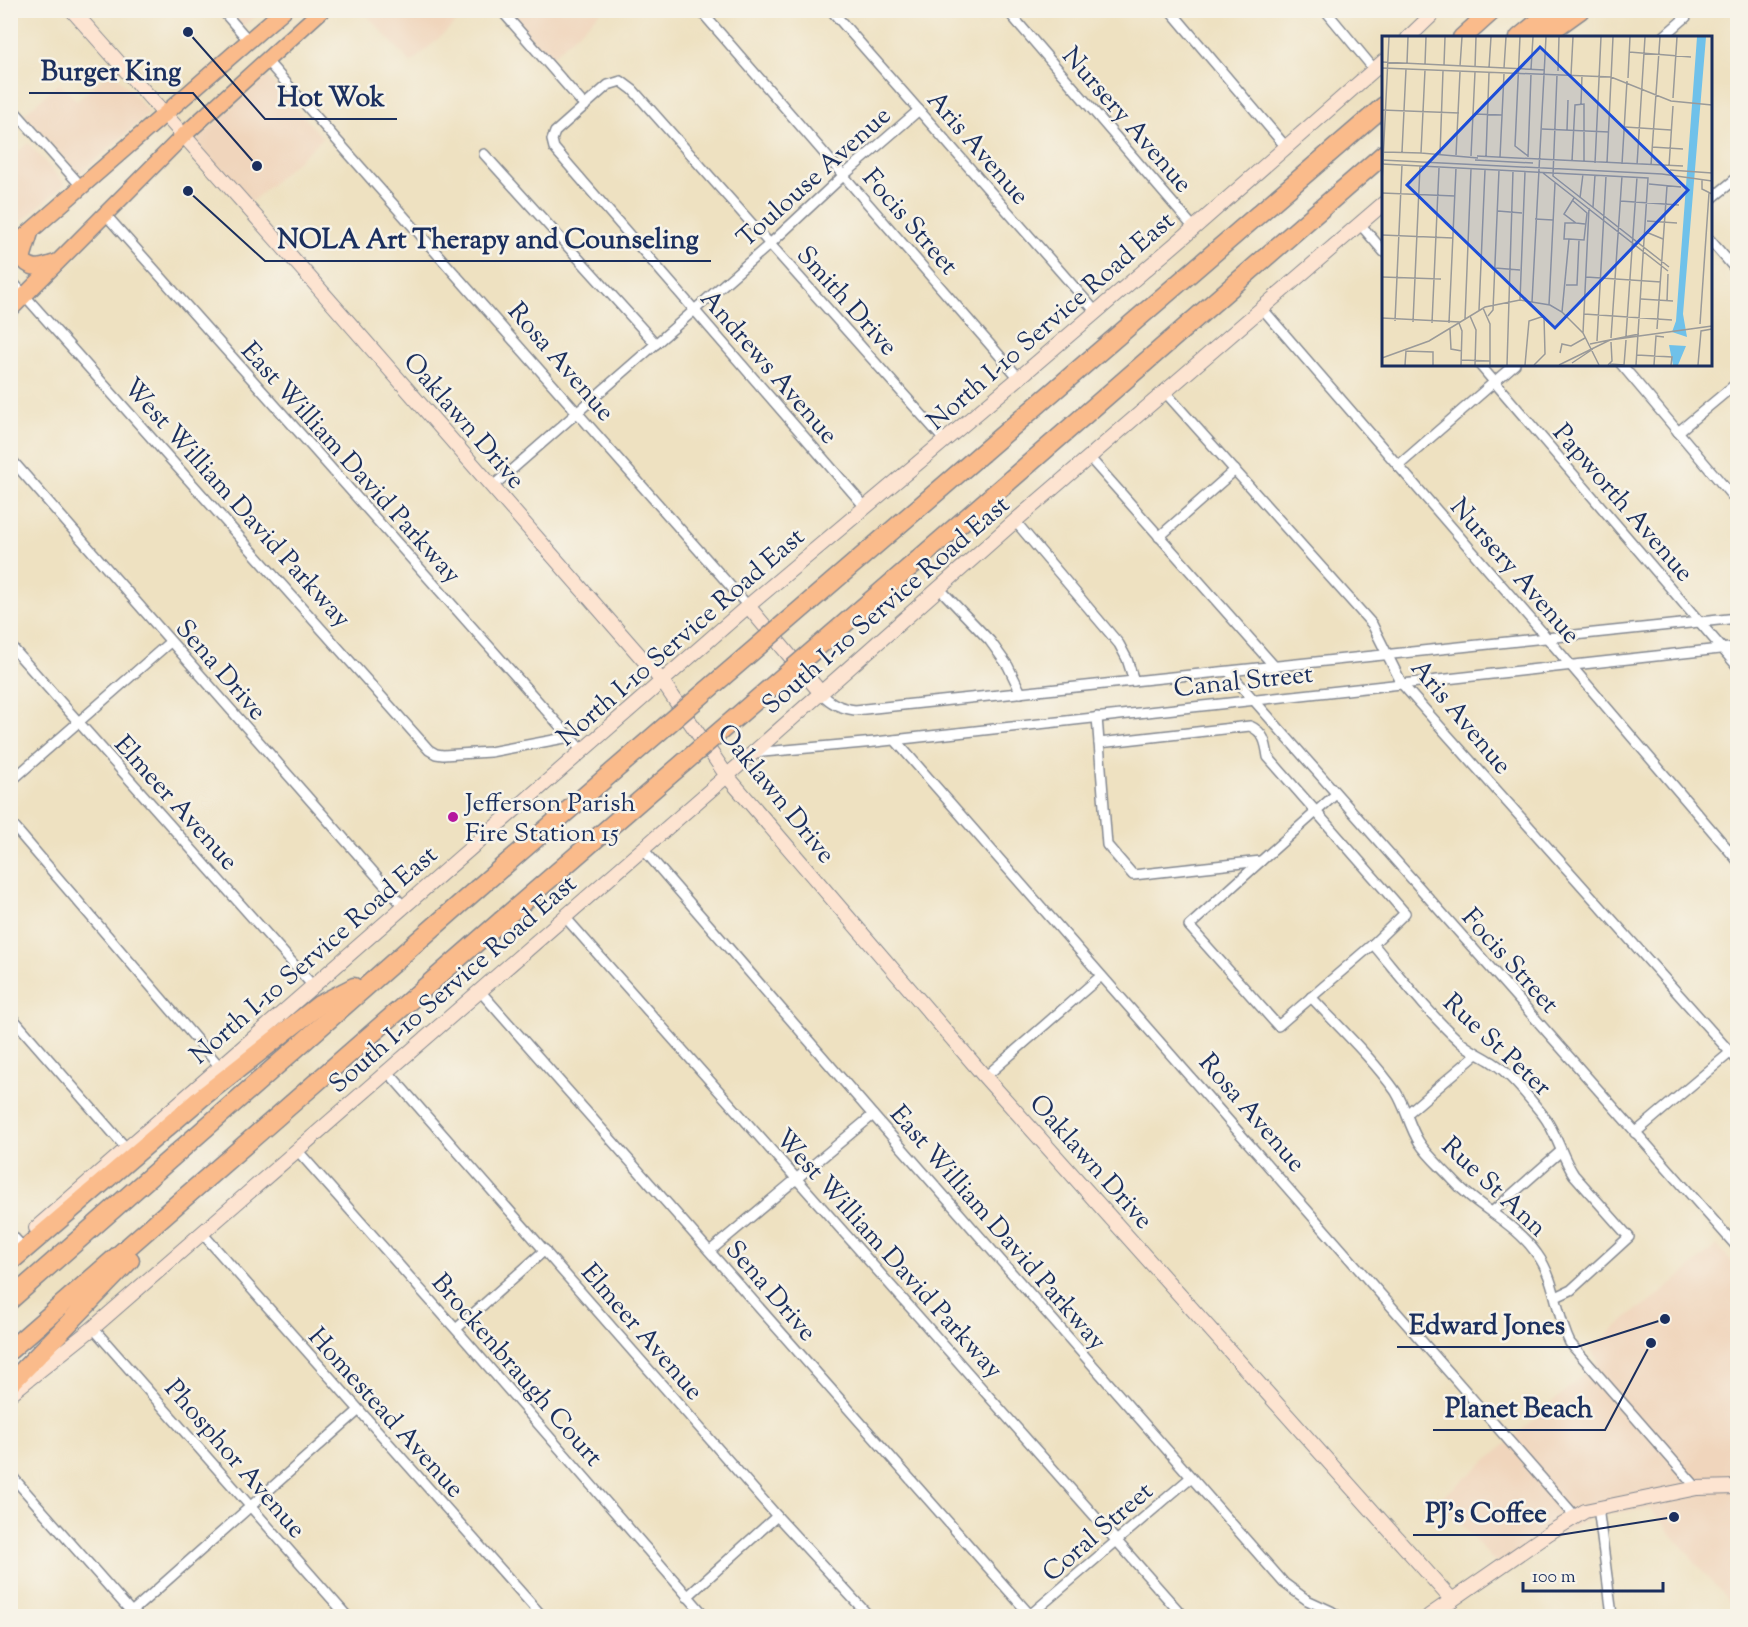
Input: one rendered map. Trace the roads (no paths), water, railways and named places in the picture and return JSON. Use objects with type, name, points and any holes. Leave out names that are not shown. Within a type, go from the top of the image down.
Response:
[{"type":"highway","points":[[1464,36],[1493,10]]},
{"type":"highway","points":[[1521,36],[1553,10]]},
{"type":"highway","points":[[1544,36],[1580,10]]},
{"type":"highway","points":[[10,1300],[477,889],[1382,107]]},
{"type":"highway","points":[[10,1350],[1382,155]]},
{"type":"highway","points":[[10,1262],[201,1098],[280,1035],[319,1005],[382,972]]},
{"type":"highway","points":[[10,1384],[230,1159]]},
{"type":"main road","points":[[10,249],[284,10]]},
{"type":"main road","points":[[10,310],[183,136],[322,10]]},
{"type":"main road","points":[[31,231],[23,256],[27,265],[37,268],[59,261]]},
{"type":"street","name":"Oaklawn Drive","points":[[72,10],[663,681],[727,776],[985,1077],[1452,1600]]},
{"type":"street","points":[[222,10],[249,41]]},
{"type":"street","points":[[501,10],[585,106]]},
{"type":"street","name":"Focis Street","points":[[700,10],[1019,378]]},
{"type":"street","name":"Aris Avenue","points":[[831,10],[1096,312]]},
{"type":"street","name":"Nursery Avenue","points":[[1007,10],[1194,228]]},
{"type":"street","points":[[1170,10],[1286,147]]},
{"type":"street","points":[[1325,10],[1379,65]]},
{"type":"street","points":[[1410,36],[1437,10]]},
{"type":"street","points":[[1664,36],[1686,17]]},
{"type":"street","name":"Rosa Avenue","points":[[266,60],[576,414],[748,606],[821,693]]},
{"type":"street","name":"North I-10 Service Road East","points":[[13,1242],[127,1149],[748,606],[1194,228],[1379,65]]},
{"type":"street","name":"Smith Drive","points":[[585,106],[608,85],[621,81],[633,90],[945,441]]},
{"type":"street","points":[[10,106],[81,186]]},
{"type":"street","name":"Andrews Avenue","points":[[585,106],[555,132],[552,140],[554,148],[866,508]]},
{"type":"street","name":"Toulouse Avenue","points":[[492,487],[770,244],[844,175],[919,110]]},
{"type":"street","points":[[484,154],[656,344]]},
{"type":"street","points":[[1712,198],[1737,177]]},
{"type":"street","name":"South I-10 Service Road East","points":[[10,1394],[93,1328],[727,776],[1164,391],[1382,204]]},
{"type":"street","name":"East William David Parkway","points":[[105,214],[570,736]]},
{"type":"street","points":[[1359,223],[1382,251]]},
{"type":"street","points":[[1712,242],[1737,272]]},
{"type":"street","name":"West William David Parkway","points":[[10,279],[434,753],[443,755],[490,752],[570,736]]},
{"type":"street","name":"Nursery Avenue","points":[[1261,308],[1571,665],[1737,861]]},
{"type":"street","name":"Papworth Avenue","points":[[1481,366],[1737,667]]},
{"type":"street","points":[[1398,466],[1513,366]]},
{"type":"street","points":[[1623,366],[1737,501]]},
{"type":"street","points":[[1678,432],[1737,382]]},
{"type":"street","name":"Aris Avenue","points":[[1164,391],[1372,624],[1402,684],[1737,1061]]},
{"type":"street","points":[[1089,457],[1275,667]]},
{"type":"street","name":"Sena Drive","points":[[10,458],[404,907]]},
{"type":"street","points":[[1159,537],[1235,470]]},
{"type":"street","points":[[1015,521],[1119,644],[1127,658],[1134,681]]},
{"type":"street","points":[[939,588],[990,641],[1008,666],[1022,693]]},
{"type":"street","name":"Canal Street","points":[[821,693],[841,708],[855,710],[1737,618]]},
{"type":"street","points":[[10,782],[170,642]]},
{"type":"street","name":"Elmeer Avenue","points":[[10,645],[313,986]]},
{"type":"street","name":"Canal Street","points":[[753,753],[895,740],[1737,647]]},
{"type":"street","name":"Focis Street","points":[[1229,672],[1737,1248]]},
{"type":"street","points":[[1097,717],[1107,845],[1133,875],[1261,861]]},
{"type":"street","points":[[1099,743],[1250,726],[1262,734],[1268,757],[1316,812],[1405,913],[1373,944],[1278,1026],[1189,926],[1261,861],[1316,812],[1336,794]]},
{"type":"street","points":[[570,736],[583,752]]},
{"type":"street","name":"Rosa Avenue","points":[[895,740],[1575,1516]]},
{"type":"street","points":[[10,822],[220,1067]]},
{"type":"street","name":"East William David Parkway","points":[[643,849],[873,1116],[1284,1583],[1307,1600],[1331,1611],[1338,1617]]},
{"type":"street","name":"West William David Parkway","points":[[565,917],[1183,1617]]},
{"type":"street","name":"Rue St Peter","points":[[1373,944],[1449,1032],[1477,1054],[1493,1062],[1544,1116],[1566,1164],[1629,1237],[1571,1290],[1556,1297]]},
{"type":"street","points":[[985,1077],[1101,976]]},
{"type":"street","name":"Sena Drive","points":[[480,991],[1031,1616]]},
{"type":"street","name":"Rue St Ann","points":[[1311,997],[1390,1085],[1408,1113],[1419,1142],[1461,1190],[1513,1227],[1538,1254],[1556,1297],[1564,1330],[1570,1343],[1696,1488]]},
{"type":"street","points":[[10,1016],[127,1149]]},
{"type":"street","points":[[1635,1133],[1737,1046]]},
{"type":"street","points":[[1408,1113],[1477,1054]]},
{"type":"street","name":"Elmeer Avenue","points":[[387,1072],[869,1617]]},
{"type":"street","points":[[710,1251],[873,1116]]},
{"type":"street","name":"Brockenbraugh Court","points":[[297,1150],[456,1329],[705,1617]]},
{"type":"street","points":[[1493,1211],[1561,1150]]},
{"type":"street","name":"Homestead Avenue","points":[[202,1233],[542,1617]]},
{"type":"street","points":[[456,1329],[545,1250]]},
{"type":"street","name":"Phosphor Avenue","points":[[93,1328],[347,1617]]},
{"type":"street","points":[[10,1474],[131,1615],[358,1411]]},
{"type":"street","name":"Coral Street","points":[[1031,1616],[1190,1478]]},
{"type":"street","points":[[1429,1617],[1575,1516],[1598,1507],[1696,1488],[1737,1487]]},
{"type":"street","points":[[1598,1507],[1613,1616]]},
{"type":"street","points":[[687,1597],[777,1515]]},
{"type":"place","name":"Hot Wok","points":[[188,32]]},
{"type":"place","name":"Burger King","points":[[257,166]]},
{"type":"place","name":"NOLA Art Therapy and Counseling","points":[[188,191]]},
{"type":"place","name":"Jefferson Parish Fire Station 15","points":[[453,817]]},
{"type":"place","name":"Edward Jones","points":[[1665,1319]]},
{"type":"place","name":"Planet Beach","points":[[1651,1343]]},
{"type":"place","name":"PJ's Coffee","points":[[1674,1517]]}]
